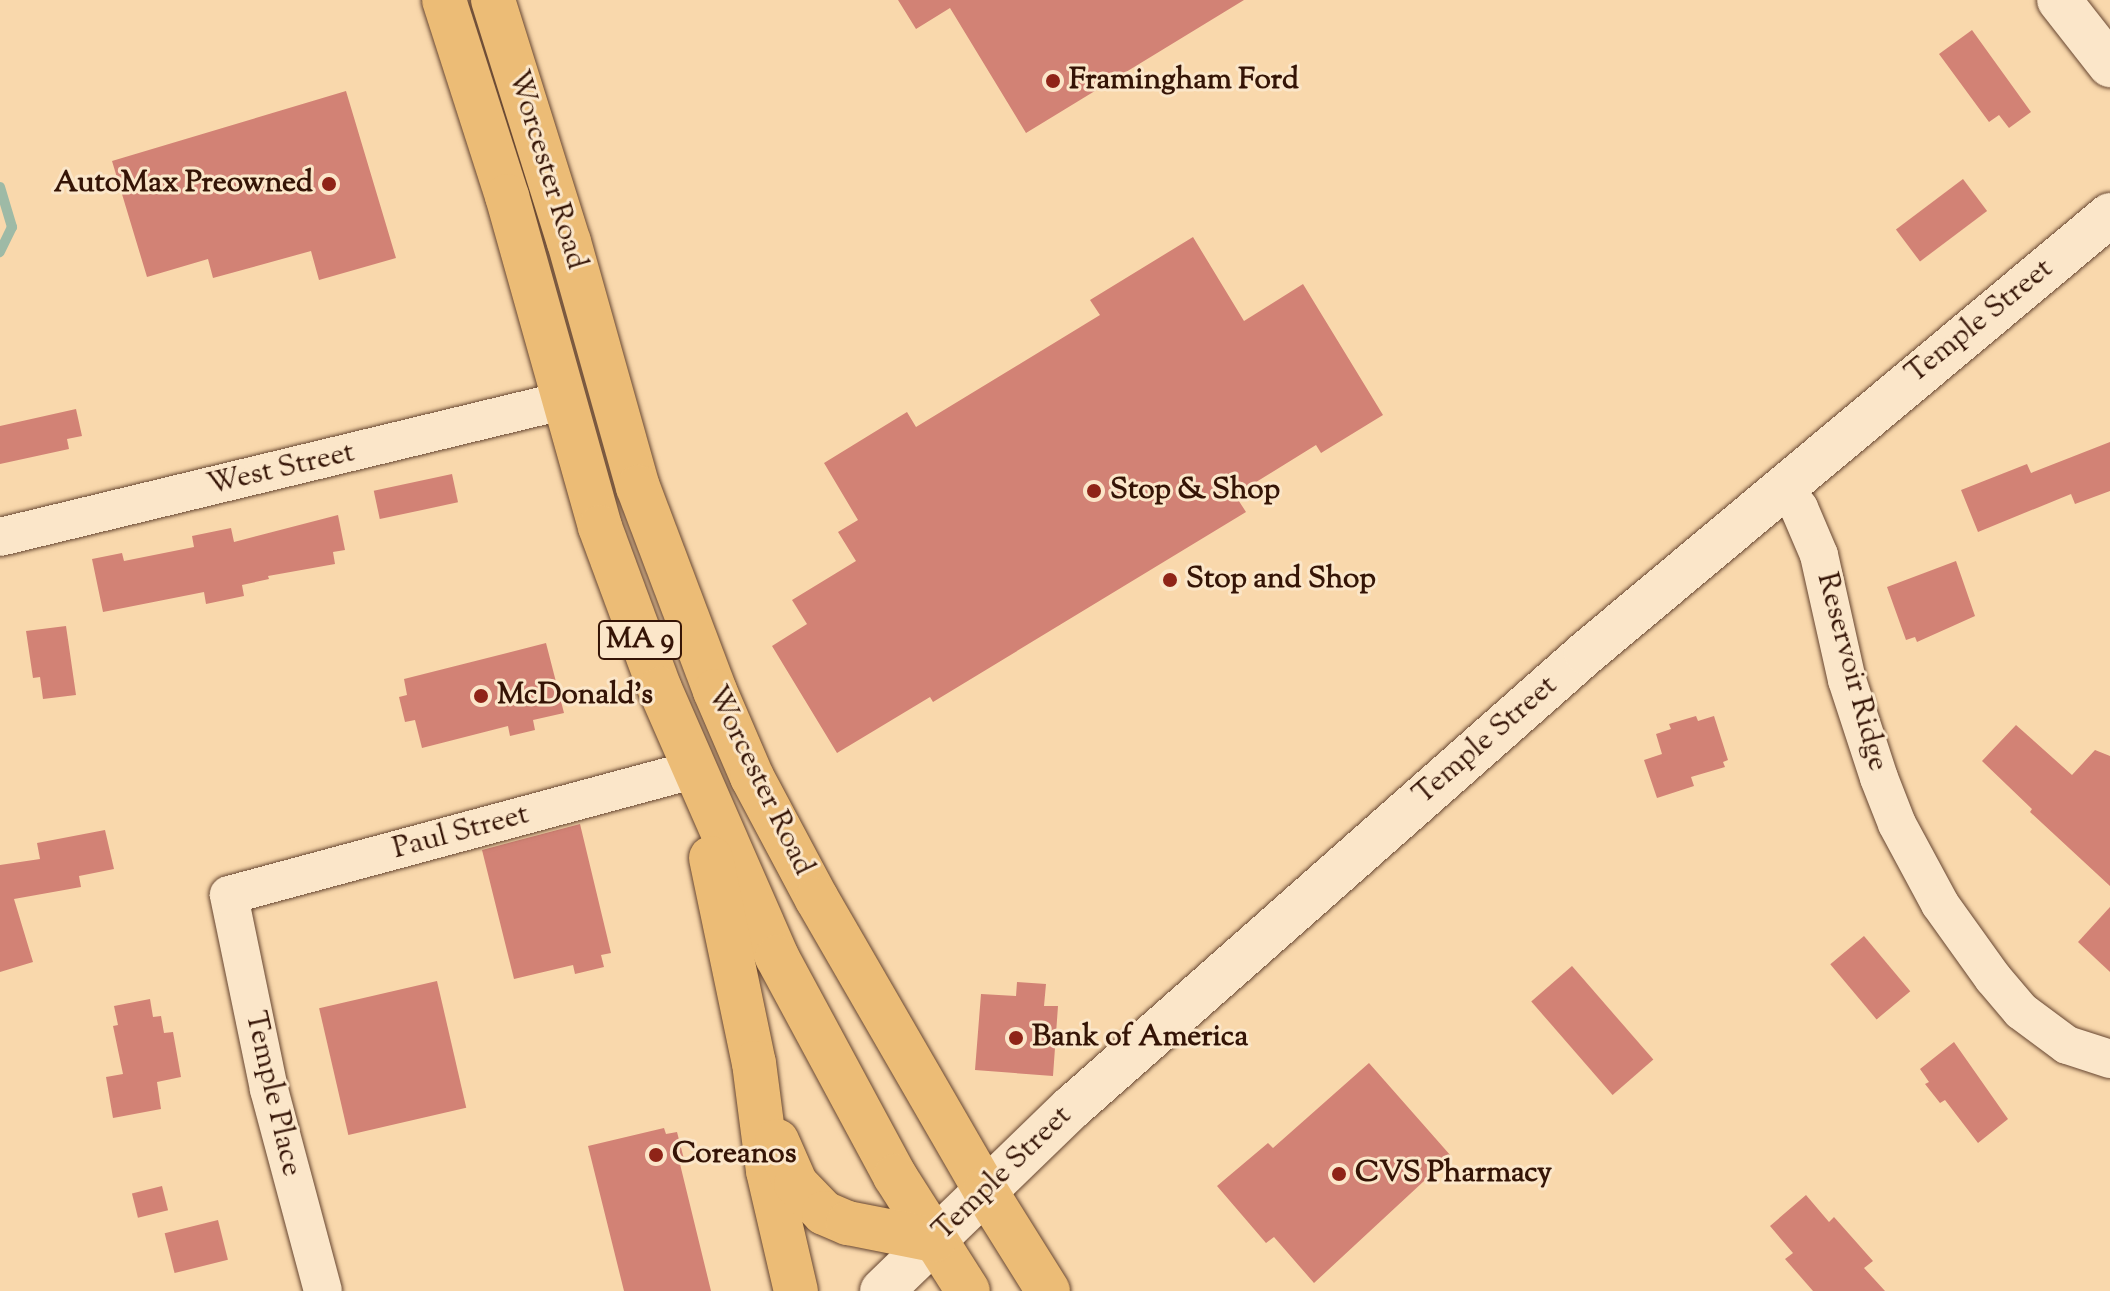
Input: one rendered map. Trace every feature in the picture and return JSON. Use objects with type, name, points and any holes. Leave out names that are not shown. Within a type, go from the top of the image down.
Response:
[{"type":"highway","name":"Worcester Road","points":[[444,0],[507,196],[562,401],[605,541],[693,770],[783,969],[934,1240],[968,1291]]},
{"type":"highway","name":"Worcester Road","points":[[493,0],[569,242],[638,487],[693,638],[752,777],[791,852],[985,1190],[1048,1291]]},
{"type":"highway","points":[[693,770],[754,1063],[768,1171],[796,1291]]},
{"type":"highway","points":[[754,1063],[783,1159],[809,1201],[824,1213],[848,1223],[934,1240]]},
{"type":"street","points":[[2059,0],[2110,65]]},
{"type":"street","name":"Temple Street","points":[[882,1291],[985,1190],[1270,930],[1782,487],[2110,215]]},
{"type":"street","name":"West Street","points":[[0,537],[562,401]]},
{"type":"street","name":"Reservoir Ridge","points":[[1782,487],[1799,508],[1819,555],[1847,680],[1879,778],[1897,824],[1940,904],[2021,1011],[2067,1045],[2110,1059]]},
{"type":"street","name":"Paul Street","points":[[229,895],[693,770]]},
{"type":"street","name":"Temple Place","points":[[229,895],[269,1089],[323,1291]]},
{"type":"building","name":"Framingham Ford","points":[[898,0],[1244,0],[1026,133],[950,8],[916,29]]},
{"type":"building","points":[[1972,30],[2031,112],[2009,128],[1999,115],[1989,122],[1939,54]]},
{"type":"building","points":[[346,91],[396,258],[319,280],[311,251],[213,278],[208,259],[147,277],[112,161]]},
{"type":"building","points":[[1963,179],[1987,211],[1920,261],[1896,230]]},
{"type":"building","points":[[1193,237],[1244,321],[1303,284],[1383,415],[1321,453],[1316,445],[1235,495],[1246,512],[933,702],[930,697],[837,753],[772,646],[807,624],[792,600],[856,561],[838,532],[858,520],[824,463],[907,412],[916,427],[1100,315],[1090,300]]},
{"type":"building","points":[[76,409],[82,436],[67,439],[69,449],[0,464],[0,426]]},
{"type":"building","points":[[2110,442],[2110,491],[2075,504],[2071,494],[1978,532],[1961,490],[2027,464],[2031,473]]},
{"type":"building","points":[[452,474],[458,502],[380,519],[374,491]]},
{"type":"building","points":[[338,515],[345,550],[333,552],[335,564],[268,576],[269,579],[242,585],[244,596],[206,604],[204,592],[103,612],[92,559],[122,553],[124,561],[194,547],[192,536],[231,528],[234,542]]},
{"type":"building","points":[[1956,561],[1975,616],[1917,642],[1915,637],[1906,640],[1887,587]]},
{"type":"building","points":[[66,626],[76,695],[43,699],[40,677],[33,678],[26,631]]},
{"type":"building","name":"McDonald's","points":[[546,643],[564,713],[533,720],[535,730],[510,736],[508,726],[422,748],[415,720],[405,722],[399,697],[407,695],[404,679]]},
{"type":"building","points":[[1696,716],[1698,721],[1714,716],[1728,760],[1723,762],[1725,767],[1691,777],[1694,786],[1657,798],[1644,760],[1662,754],[1656,734],[1671,729],[1669,724]]},
{"type":"building","points":[[2016,725],[2072,775],[2095,750],[2110,756],[2110,886],[2030,812],[2032,809],[1982,761]]},
{"type":"building","points":[[580,824],[611,953],[601,955],[604,967],[575,974],[573,965],[514,979],[482,850]]},
{"type":"building","points":[[105,830],[114,869],[79,876],[81,887],[14,899],[33,962],[0,972],[0,865],[40,859],[37,843]]},
{"type":"building","points":[[2110,907],[2110,972],[2078,942]]},
{"type":"building","points":[[1864,936],[1910,991],[1877,1019],[1830,964]]},
{"type":"building","points":[[1572,966],[1653,1060],[1613,1095],[1531,1001]]},
{"type":"building","points":[[437,981],[466,1108],[348,1135],[319,1008]]},
{"type":"building","name":"Bank of America","points":[[1017,982],[1046,984],[1044,1006],[1058,1006],[1053,1076],[975,1070],[981,994],[1016,996]]},
{"type":"building","points":[[150,999],[153,1017],[161,1016],[164,1033],[173,1032],[181,1077],[157,1082],[161,1109],[113,1118],[106,1077],[123,1074],[113,1026],[118,1025],[114,1006]]},
{"type":"building","points":[[1954,1042],[2008,1119],[1978,1143],[1945,1100],[1940,1103],[1925,1084],[1929,1082],[1920,1069]]},
{"type":"building","name":"CVS Pharmacy","points":[[1369,1063],[1451,1156],[1314,1283],[1274,1237],[1266,1243],[1217,1186],[1268,1143],[1273,1148]]},
{"type":"building","points":[[664,1128],[666,1134],[677,1132],[685,1163],[680,1164],[711,1291],[624,1291],[588,1146]]},
{"type":"building","points":[[162,1186],[168,1210],[138,1218],[132,1193]]},
{"type":"building","points":[[1806,1195],[1829,1222],[1834,1217],[1873,1261],[1864,1268],[1885,1291],[1813,1291],[1785,1259],[1793,1253],[1770,1226]]},
{"type":"building","points":[[218,1220],[228,1260],[175,1273],[165,1233]]},
{"type":"waterway","points":[[0,187],[12,227],[0,252]]},
{"type":"place","name":"Framingham Ford","points":[[1053,81]]},
{"type":"place","name":"AutoMax Preowned","points":[[329,184]]},
{"type":"place","name":"Stop & Shop","points":[[1094,491]]},
{"type":"place","name":"Stop and Shop","points":[[1170,580]]},
{"type":"place","name":"McDonald's","points":[[481,696]]},
{"type":"place","name":"Bank of America","points":[[1016,1038]]},
{"type":"place","name":"Coreanos","points":[[656,1155]]},
{"type":"place","name":"CVS Pharmacy","points":[[1339,1174]]}]
